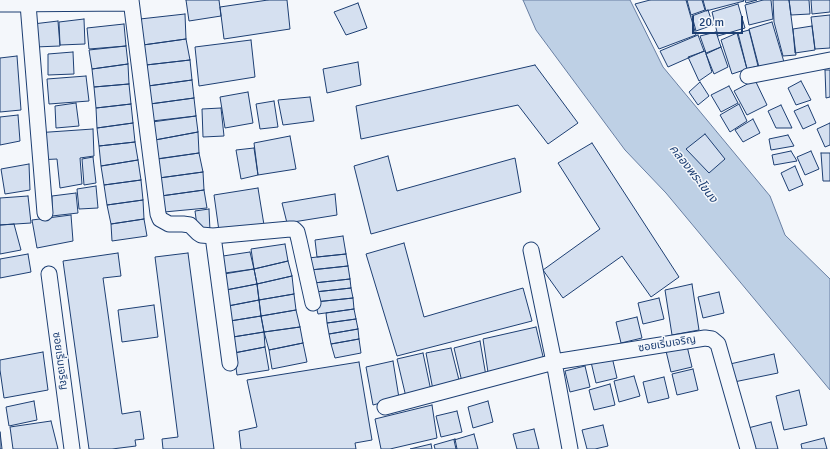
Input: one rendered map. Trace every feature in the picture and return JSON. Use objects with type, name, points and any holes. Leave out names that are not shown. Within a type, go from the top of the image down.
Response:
[{"type":"street","points":[[0,4],[131,2],[158,214],[160,219],[169,224],[190,225],[201,235],[213,236],[290,229],[294,230],[297,232],[313,303]]},
{"type":"street","points":[[28,4],[45,213]]},
{"type":"street","points":[[748,76],[830,60]]},
{"type":"street","points":[[213,236],[230,363]]},
{"type":"street","points":[[531,250],[570,449]]},
{"type":"street","name":"ซอยเริ่มเจริญ","points":[[48,274],[72,449]]},
{"type":"street","name":"ซอยเริ่มเจริญ","points":[[385,407],[554,362],[705,338],[712,339],[718,344],[748,449]]},
{"type":"water","name":"คลองพระโขนง","points":[[523,0],[630,0],[663,67],[770,196],[785,235],[830,279],[830,390],[666,193],[625,150],[536,30]]},
{"type":"building","points":[[186,0],[219,0],[221,16],[189,21]]},
{"type":"building","points":[[268,0],[287,0],[290,29],[224,39],[220,7]]},
{"type":"building","points":[[650,0],[686,0],[696,35],[659,49],[635,4]]},
{"type":"building","points":[[687,0],[702,0],[705,10],[691,15]]},
{"type":"building","points":[[703,0],[743,0],[744,1],[706,11]]},
{"type":"building","points":[[745,0],[757,0],[746,3]]},
{"type":"building","points":[[763,0],[771,0],[773,19],[749,25],[745,5]]},
{"type":"building","points":[[773,0],[789,0],[796,55],[783,56],[774,22]]},
{"type":"building","points":[[789,0],[809,0],[810,14],[791,15]]},
{"type":"building","points":[[811,0],[830,0],[830,12],[812,14]]},
{"type":"building","points":[[358,3],[367,28],[346,35],[334,12]]},
{"type":"building","points":[[738,4],[745,28],[718,36],[712,12]]},
{"type":"building","points":[[708,10],[713,25],[696,31],[692,16]]},
{"type":"building","points":[[185,14],[186,39],[143,45],[140,19]]},
{"type":"building","points":[[830,15],[830,48],[815,49],[811,17]]},
{"type":"building","points":[[84,19],[85,44],[60,45],[59,22]]},
{"type":"building","points":[[58,21],[60,46],[35,47],[33,24]]},
{"type":"building","points":[[772,22],[784,62],[760,71],[749,29]]},
{"type":"building","points":[[124,24],[126,46],[89,49],[87,28]]},
{"type":"building","points":[[812,26],[815,50],[795,53],[793,29]]},
{"type":"building","points":[[749,30],[758,66],[747,69],[738,33]]},
{"type":"building","points":[[716,32],[721,47],[706,53],[700,36]]},
{"type":"building","points":[[737,33],[747,69],[732,74],[721,40]]},
{"type":"building","points":[[698,35],[704,51],[668,67],[660,51]]},
{"type":"building","points":[[186,39],[190,60],[146,65],[143,45]]},
{"type":"building","points":[[251,40],[255,77],[199,86],[195,47]]},
{"type":"building","points":[[126,46],[128,64],[92,69],[89,50]]},
{"type":"building","points":[[721,47],[728,67],[714,74],[706,54]]},
{"type":"building","points":[[705,51],[712,72],[699,81],[688,57]]},
{"type":"building","points":[[73,52],[74,74],[48,75],[48,54]]},
{"type":"building","points":[[17,56],[21,110],[0,112],[0,58]]},
{"type":"building","points":[[190,60],[192,80],[148,86],[146,65]]},
{"type":"building","points":[[358,62],[361,85],[327,93],[323,69]]},
{"type":"building","points":[[128,64],[129,84],[94,87],[92,69]]},
{"type":"building","points":[[535,65],[578,123],[548,144],[518,105],[361,139],[356,106]]},
{"type":"building","points":[[825,70],[830,70],[830,97],[826,98]]},
{"type":"building","points":[[86,76],[89,101],[49,104],[47,79]]},
{"type":"building","points":[[192,80],[194,98],[150,104],[148,86]]},
{"type":"building","points":[[755,80],[767,105],[747,115],[734,91]]},
{"type":"building","points":[[801,81],[811,100],[796,105],[788,88]]},
{"type":"building","points":[[700,82],[709,96],[698,105],[689,92]]},
{"type":"building","points":[[129,84],[131,104],[96,108],[94,87]]},
{"type":"building","points":[[729,86],[738,103],[721,112],[711,95]]},
{"type":"building","points":[[248,92],[253,123],[225,128],[220,97]]},
{"type":"building","points":[[310,97],[314,121],[283,125],[278,100]]},
{"type":"building","points":[[194,98],[196,116],[152,121],[150,104]]},
{"type":"building","points":[[274,101],[278,127],[260,129],[256,104]]},
{"type":"building","points":[[76,103],[79,126],[56,128],[55,106]]},
{"type":"building","points":[[131,104],[133,123],[97,128],[96,108]]},
{"type":"building","points":[[739,104],[747,121],[730,132],[720,115]]},
{"type":"building","points":[[781,105],[792,128],[776,128],[768,111]]},
{"type":"building","points":[[808,105],[816,123],[803,129],[794,111]]},
{"type":"building","points":[[221,108],[224,136],[203,137],[202,109]]},
{"type":"building","points":[[18,115],[20,141],[0,145],[0,117]]},
{"type":"building","points":[[196,116],[198,132],[155,140],[152,122]]},
{"type":"building","points":[[753,119],[760,133],[743,142],[735,130]]},
{"type":"building","points":[[133,123],[135,142],[99,146],[97,128]]},
{"type":"building","points":[[830,123],[830,145],[825,147],[817,129]]},
{"type":"building","points":[[93,129],[94,156],[80,158],[82,184],[60,188],[57,159],[37,160],[35,133]]},
{"type":"building","points":[[198,132],[199,153],[158,159],[155,140]]},
{"type":"building","points":[[705,134],[725,159],[709,173],[686,149]]},
{"type":"building","points":[[788,135],[794,146],[771,150],[769,139]]},
{"type":"building","points":[[290,136],[296,169],[258,175],[254,143]]},
{"type":"building","points":[[135,142],[138,160],[101,166],[99,146]]},
{"type":"building","points":[[592,143],[679,277],[651,297],[622,256],[563,298],[543,270],[600,229],[558,163]]},
{"type":"building","points":[[254,148],[258,175],[241,179],[236,150]]},
{"type":"building","points":[[791,151],[797,161],[774,165],[772,155]]},
{"type":"building","points":[[811,151],[819,169],[805,175],[797,157]]},
{"type":"building","points":[[199,153],[203,172],[159,178],[156,159]]},
{"type":"building","points":[[821,153],[830,153],[830,181],[823,181]]},
{"type":"building","points":[[388,156],[397,191],[515,158],[521,192],[371,234],[354,166]]},
{"type":"building","points":[[93,157],[96,183],[84,185],[82,159]]},
{"type":"building","points":[[138,160],[141,180],[104,185],[101,166]]},
{"type":"building","points":[[29,164],[30,190],[5,194],[1,169]]},
{"type":"building","points":[[795,166],[803,185],[789,191],[781,173]]},
{"type":"building","points":[[203,172],[204,190],[161,196],[159,178]]},
{"type":"building","points":[[141,180],[143,200],[107,205],[104,185]]},
{"type":"building","points":[[96,186],[98,208],[79,209],[77,189]]},
{"type":"building","points":[[258,188],[264,225],[219,231],[214,195]]},
{"type":"building","points":[[204,190],[207,208],[164,212],[161,196]]},
{"type":"building","points":[[76,193],[78,213],[52,216],[52,196]]},
{"type":"building","points":[[335,194],[337,215],[287,223],[282,203]]},
{"type":"building","points":[[28,196],[31,223],[0,225],[0,198]]},
{"type":"building","points":[[143,200],[144,219],[111,224],[107,205]]},
{"type":"building","points":[[209,209],[210,231],[198,233],[195,211]]},
{"type":"building","points":[[71,215],[73,241],[37,248],[32,220]]},
{"type":"building","points":[[144,219],[147,236],[112,241],[111,224]]},
{"type":"building","points":[[14,224],[21,250],[0,254],[0,225]]},
{"type":"building","points":[[343,236],[346,254],[317,257],[315,240]]},
{"type":"building","points":[[404,243],[424,317],[523,288],[532,321],[397,356],[366,254]]},
{"type":"building","points":[[285,244],[288,261],[254,269],[251,249]]},
{"type":"building","points":[[250,252],[254,269],[225,273],[223,256]]},
{"type":"building","points":[[118,253],[121,276],[103,278],[122,414],[140,411],[144,439],[135,440],[136,446],[112,449],[89,449],[63,261]]},
{"type":"building","points":[[188,253],[214,449],[163,449],[162,439],[178,437],[155,257]]},
{"type":"building","points":[[28,254],[31,272],[0,278],[0,259]]},
{"type":"building","points":[[346,254],[348,266],[310,270],[308,258]]},
{"type":"building","points":[[288,261],[292,276],[257,284],[254,269]]},
{"type":"building","points":[[348,266],[350,279],[314,283],[311,270]]},
{"type":"building","points":[[254,269],[257,284],[226,290],[224,274]]},
{"type":"building","points":[[292,276],[294,294],[259,300],[257,284]]},
{"type":"building","points":[[350,279],[351,288],[315,292],[314,283]]},
{"type":"building","points":[[257,284],[259,300],[228,306],[226,290]]},
{"type":"building","points":[[692,284],[699,330],[672,335],[665,290]]},
{"type":"building","points":[[351,288],[353,298],[315,302],[315,292]]},
{"type":"building","points":[[719,292],[724,313],[703,318],[698,297]]},
{"type":"building","points":[[294,294],[296,310],[261,316],[259,300]]},
{"type":"building","points":[[353,298],[354,309],[318,314],[315,302]]},
{"type":"building","points":[[659,298],[664,319],[643,324],[638,303]]},
{"type":"building","points":[[259,300],[261,316],[230,321],[228,306]]},
{"type":"building","points":[[154,305],[158,337],[122,342],[118,310]]},
{"type":"building","points":[[354,309],[356,319],[327,323],[326,313]]},
{"type":"building","points":[[296,310],[300,327],[264,332],[261,316]]},
{"type":"building","points":[[261,316],[264,332],[233,337],[230,321]]},
{"type":"building","points":[[637,317],[642,338],[621,343],[616,322]]},
{"type":"building","points":[[356,319],[358,329],[329,334],[327,323]]},
{"type":"building","points":[[300,327],[303,343],[269,350],[264,332]]},
{"type":"building","points":[[536,327],[546,369],[489,379],[483,339]]},
{"type":"building","points":[[358,329],[359,339],[331,344],[329,334]]},
{"type":"building","points":[[264,332],[265,347],[234,353],[233,337]]},
{"type":"building","points":[[359,339],[361,353],[335,358],[331,344]]},
{"type":"building","points":[[480,341],[486,376],[462,382],[454,348]]},
{"type":"building","points":[[303,343],[307,362],[272,369],[269,350]]},
{"type":"building","points":[[687,346],[692,367],[671,372],[666,351]]},
{"type":"building","points":[[265,347],[269,370],[237,375],[234,353]]},
{"type":"building","points":[[451,348],[460,384],[433,390],[426,353]]},
{"type":"building","points":[[43,352],[48,390],[4,398],[0,360]]},
{"type":"building","points":[[423,353],[431,391],[406,397],[397,359]]},
{"type":"building","points":[[774,354],[778,373],[734,382],[730,364]]},
{"type":"building","points":[[612,357],[617,378],[596,383],[591,362]]},
{"type":"building","points":[[393,361],[399,398],[373,405],[366,367]]},
{"type":"building","points":[[359,362],[372,440],[355,443],[356,449],[241,449],[239,431],[257,427],[247,380]]},
{"type":"building","points":[[585,366],[590,387],[570,392],[565,371]]},
{"type":"building","points":[[693,369],[698,390],[677,395],[672,374]]},
{"type":"building","points":[[634,376],[640,396],[619,402],[614,381]]},
{"type":"building","points":[[664,377],[669,398],[648,403],[643,382]]},
{"type":"building","points":[[610,384],[615,405],[594,410],[589,390]]},
{"type":"building","points":[[799,390],[807,425],[784,430],[776,396]]},
{"type":"building","points":[[34,401],[37,420],[9,426],[6,407]]},
{"type":"building","points":[[488,401],[493,422],[473,428],[468,407]]},
{"type":"building","points":[[432,405],[437,438],[390,449],[381,449],[375,419]]},
{"type":"building","points":[[457,411],[462,432],[441,437],[436,416]]},
{"type":"building","points":[[51,421],[58,449],[13,449],[10,427]]},
{"type":"building","points":[[771,422],[778,449],[754,449],[748,428]]},
{"type":"building","points":[[603,425],[608,446],[587,449],[582,430]]},
{"type":"building","points":[[534,429],[539,449],[517,449],[513,434]]},
{"type":"building","points":[[0,432],[2,449],[0,449]]},
{"type":"building","points":[[474,434],[478,449],[456,449],[454,440]]},
{"type":"building","points":[[824,438],[827,449],[802,449],[801,444]]},
{"type":"building","points":[[455,439],[457,449],[435,449],[434,445]]},
{"type":"building","points":[[431,444],[432,449],[410,449]]}]
